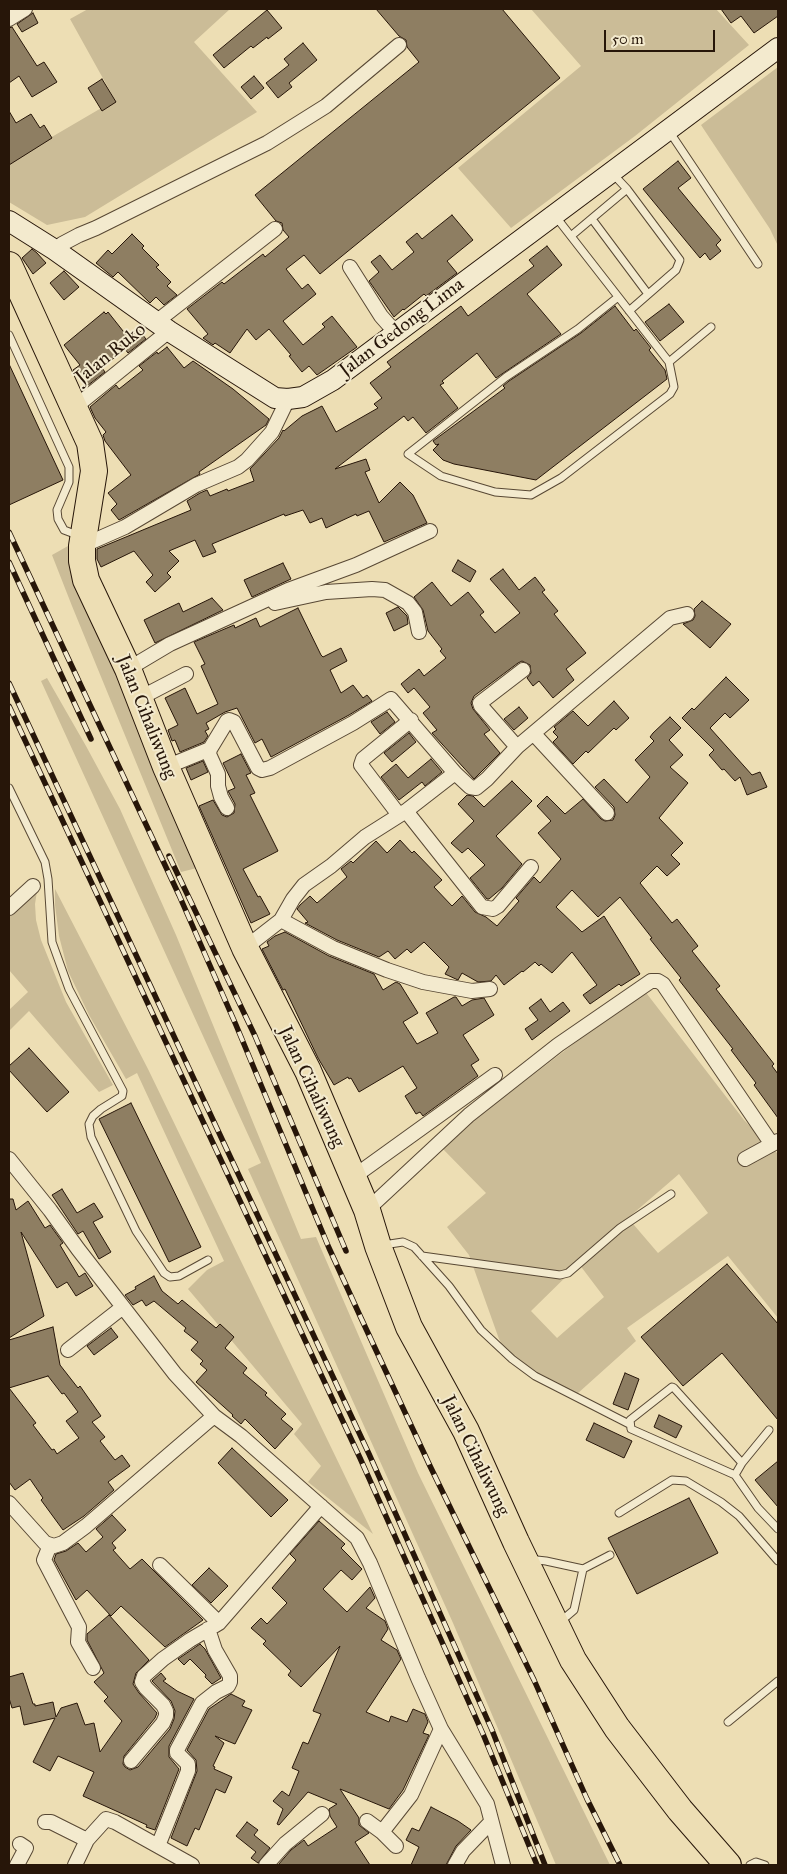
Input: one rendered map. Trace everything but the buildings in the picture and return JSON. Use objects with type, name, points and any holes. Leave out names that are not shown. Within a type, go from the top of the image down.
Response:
[{"type":"highway","name":"Jalan Cihaliwung","points":[[9,265],[90,443],[94,471],[82,541],[82,561],[86,580],[128,669],[166,767],[245,948],[308,1071],[367,1210],[378,1246],[409,1326],[466,1431],[573,1660],[617,1728],[680,1810],[728,1865]]},
{"type":"street","points":[[9,19],[25,9]]},
{"type":"street","points":[[55,250],[78,235],[96,228],[268,143],[326,106],[399,45]]},
{"type":"street","name":"Jalan Gedong Lima","points":[[288,399],[303,397],[317,390],[778,48]]},
{"type":"street","points":[[9,221],[55,250],[162,326],[275,398],[288,399],[272,432],[247,460],[238,467],[196,485],[125,527],[82,541]]},
{"type":"street","name":"Jalan Ruko","points":[[75,407],[162,326],[274,229]]},
{"type":"street","points":[[350,267],[381,316],[396,333]]},
{"type":"street","points":[[128,669],[170,644],[254,605],[288,590],[356,565],[430,531]]},
{"type":"street","points":[[254,605],[266,605],[326,592],[385,590],[408,603],[415,612],[419,632]]},
{"type":"street","points":[[227,808],[221,797],[218,786],[218,774],[210,754],[210,749],[227,721],[233,721],[256,764],[262,770],[270,768],[391,699],[455,773],[470,787],[476,788],[487,780],[517,748],[670,618],[687,614]]},
{"type":"street","points":[[517,748],[480,703],[522,670]]},
{"type":"street","points":[[140,698],[186,674]]},
{"type":"street","points":[[411,720],[363,759],[361,765],[482,907],[493,909],[498,906],[531,867]]},
{"type":"street","points":[[534,734],[607,813]]},
{"type":"street","points":[[166,767],[210,749]]},
{"type":"street","points":[[245,948],[281,920],[293,898],[304,885],[331,866],[364,837],[403,813],[455,773]]},
{"type":"street","points":[[9,908],[33,886]]},
{"type":"street","points":[[281,920],[333,948],[414,979],[472,991],[490,989]]},
{"type":"street","points":[[367,1210],[469,1115],[558,1045],[651,980],[663,984],[775,1142],[745,1159]]},
{"type":"street","points":[[352,1178],[495,1075]]},
{"type":"street","points":[[9,1160],[50,1210],[175,1374],[214,1416],[357,1538],[370,1563],[441,1728],[486,1804],[503,1865]]},
{"type":"street","points":[[68,1350],[123,1307]]},
{"type":"street","points":[[9,1503],[41,1539],[50,1545],[64,1543],[214,1416]]},
{"type":"street","points":[[131,1761],[163,1723],[166,1716],[163,1706],[142,1682],[144,1676],[176,1650],[214,1626],[321,1506]]},
{"type":"street","points":[[50,1545],[44,1560],[79,1627],[78,1642],[93,1668]]},
{"type":"street","points":[[158,1846],[188,1767],[186,1761],[177,1753],[177,1750],[202,1703],[216,1692],[228,1686],[230,1682],[230,1676],[216,1650],[214,1626],[160,1565]]},
{"type":"street","points":[[382,1832],[411,1795],[441,1728]]},
{"type":"street","points":[[266,1865],[286,1844],[322,1814]]},
{"type":"street","points":[[75,1865],[87,1840],[104,1820],[108,1819],[158,1846],[170,1860],[192,1865]]},
{"type":"street","points":[[367,1821],[396,1846]]},
{"type":"street","points":[[45,1822],[51,1822],[87,1840]]},
{"type":"street","points":[[454,1865],[463,1851],[491,1822]]},
{"type":"street","points":[[17,1865],[26,1848],[20,1844]]},
{"type":"lane","points":[[669,130],[758,264]]},
{"type":"lane","points":[[611,172],[680,260],[676,270],[629,311]]},
{"type":"lane","points":[[571,236],[627,190]]},
{"type":"lane","points":[[554,214],[669,362],[674,387],[670,394],[561,478],[536,494],[527,496],[495,492],[464,484],[441,476],[408,454],[506,377],[578,329],[618,297]]},
{"type":"lane","points":[[592,219],[648,294]]},
{"type":"lane","points":[[669,362],[711,328]]},
{"type":"lane","points":[[9,335],[69,467],[69,482],[57,510],[58,519],[64,530],[82,541]]},
{"type":"lane","points":[[9,788],[45,862],[48,879],[52,942],[69,989],[123,1091],[122,1096],[93,1116],[89,1124],[91,1137],[136,1231],[164,1273],[170,1277],[178,1276],[208,1260]]},
{"type":"lane","points":[[422,1256],[560,1275],[568,1273],[620,1228],[671,1194]]},
{"type":"lane","points":[[378,1246],[409,1243],[449,1286],[481,1330],[512,1360],[535,1376],[629,1424],[631,1429],[735,1475],[758,1508],[778,1529]]},
{"type":"lane","points":[[629,1424],[630,1420],[672,1387],[742,1463]]},
{"type":"lane","points":[[735,1475],[742,1463],[769,1430]]},
{"type":"lane","points":[[618,1513],[672,1480],[686,1481],[721,1502],[739,1516],[778,1561]]},
{"type":"lane","points":[[527,1564],[537,1560],[583,1570],[610,1555]]},
{"type":"lane","points":[[556,1625],[574,1610],[583,1570]]},
{"type":"lane","points":[[728,1722],[778,1681]]},
{"type":"lane","points":[[750,1865],[756,1862],[765,1865]]},
{"type":"shaded area","points":[[88,9],[230,9],[194,42],[257,112],[85,217],[47,225],[9,202],[9,162],[115,100],[70,19]]},
{"type":"shaded area","points":[[531,9],[716,9],[749,45],[635,136],[511,228],[458,168],[581,66]]},
{"type":"shaded area","points":[[778,67],[778,246],[770,229],[701,125]]},
{"type":"shaded area","points":[[68,546],[71,563],[197,868],[181,872],[72,606],[52,555]]},
{"type":"shaded area","points":[[47,678],[120,809],[176,935],[301,1239],[316,1237],[418,1473],[610,1865],[556,1865],[453,1623],[248,1169],[261,1163],[41,681]]},
{"type":"shaded area","points":[[38,885],[35,904],[36,920],[41,940],[66,1002],[113,1085],[99,1092],[29,1011],[9,1031],[9,1010],[28,992],[9,970],[9,915]]},
{"type":"shaded area","points":[[55,889],[148,1069],[373,1534],[308,1482],[321,1466],[294,1434],[302,1424],[188,1289],[207,1270],[224,1261],[137,1073],[126,1079],[89,1015],[68,971],[59,936]]},
{"type":"shaded area","points":[[644,990],[744,1120],[778,1154],[778,1318],[728,1256],[627,1328],[636,1341],[577,1394],[511,1360],[499,1339],[469,1255],[447,1227],[486,1193],[440,1146]],"holes":[[[679,1174],[708,1213],[658,1253],[628,1218]],[[579,1264],[604,1297],[557,1338],[531,1311]]]},
{"type":"railway","points":[[9,532],[179,895],[236,1025],[329,1248],[361,1318],[430,1466],[534,1680],[587,1799],[620,1865]]},
{"type":"railway","points":[[9,562],[91,739]]},
{"type":"railway","points":[[9,683],[369,1454],[492,1730],[545,1865]]},
{"type":"railway","points":[[9,706],[360,1458],[483,1734],[537,1865]]},
{"type":"railway","points":[[169,856],[255,1036],[346,1251]]}]
